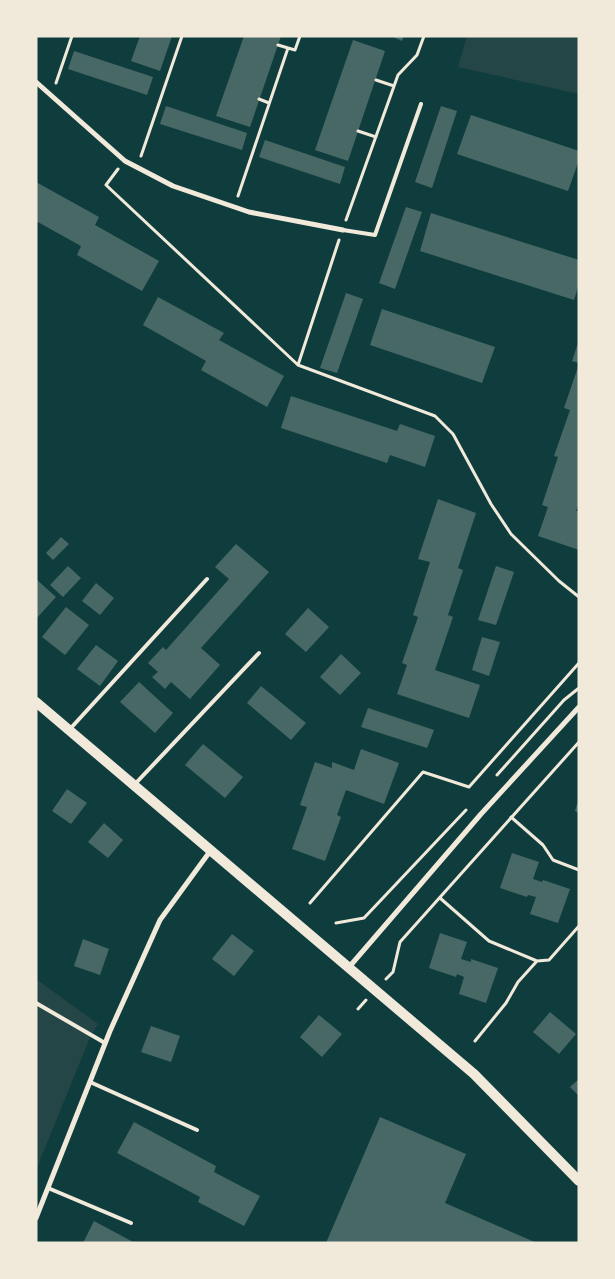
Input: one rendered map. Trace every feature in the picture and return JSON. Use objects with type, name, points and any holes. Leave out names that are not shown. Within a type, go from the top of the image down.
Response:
[{"type":"main road","points":[[36,702],[350,966],[474,1074],[579,1181]]},
{"type":"street","points":[[36,82],[125,161],[173,186],[234,207],[294,223],[343,230]]},
{"type":"street","points":[[350,966],[481,814],[579,707]]},
{"type":"street","points":[[36,1218],[106,1043],[160,920],[212,849]]},
{"type":"lane","points":[[343,230],[376,235],[422,104]]},
{"type":"lane","points":[[69,730],[207,579]]},
{"type":"lane","points":[[135,785],[259,653]]},
{"type":"lane","points":[[36,1003],[106,1043]]},
{"type":"lane","points":[[90,1082],[198,1130]]},
{"type":"lane","points":[[48,1188],[132,1223]]},
{"type":"path","points":[[52,96],[72,36]]},
{"type":"path","points":[[137,167],[182,36]]},
{"type":"path","points":[[278,45],[295,50],[300,36]]},
{"type":"path","points":[[298,365],[394,86],[398,76],[417,55],[424,36]]},
{"type":"path","points":[[234,207],[288,48]]},
{"type":"path","points":[[376,80],[394,86]]},
{"type":"path","points":[[259,99],[269,103]]},
{"type":"path","points":[[358,131],[376,137]]},
{"type":"path","points":[[125,161],[106,185],[298,365],[435,416],[453,434],[491,504],[511,534],[559,581],[579,597]]},
{"type":"path","points":[[310,903],[423,772],[469,787],[579,663]]},
{"type":"path","points":[[493,779],[564,700],[579,688]]},
{"type":"path","points":[[358,1009],[393,972],[400,942],[579,742]]},
{"type":"path","points":[[336,923],[364,918],[468,808]]},
{"type":"path","points":[[511,817],[543,845],[553,860],[579,870]]},
{"type":"path","points":[[440,898],[489,941],[537,961],[549,960],[579,926]]},
{"type":"path","points":[[475,1041],[506,1003],[518,982],[537,961]]},
{"type":"shaded area","points":[[467,36],[579,36],[579,94],[458,67]]},
{"type":"shaded area","points":[[36,979],[98,1024],[91,1035],[36,1170]]},
{"type":"building","points":[[140,36],[172,36],[160,71],[131,61]]},
{"type":"building","points":[[244,36],[281,36],[250,127],[216,116]]},
{"type":"building","points":[[391,36],[404,36],[402,41]]},
{"type":"building","points":[[353,40],[385,51],[348,161],[315,150]]},
{"type":"building","points":[[74,51],[153,77],[147,95],[68,69]]},
{"type":"building","points":[[166,106],[247,133],[242,150],[160,124]]},
{"type":"building","points":[[441,106],[457,111],[432,188],[415,182]]},
{"type":"building","points":[[471,115],[579,151],[579,160],[568,191],[457,154]]},
{"type":"building","points":[[265,140],[345,167],[340,184],[259,157]]},
{"type":"building","points":[[36,182],[99,217],[95,225],[159,261],[142,291],[77,255],[81,246],[36,221]]},
{"type":"building","points":[[406,207],[422,212],[395,289],[379,283]]},
{"type":"building","points":[[431,213],[579,260],[579,284],[574,300],[420,251]]},
{"type":"building","points":[[346,293],[363,299],[337,373],[320,368]]},
{"type":"building","points":[[158,297],[224,333],[219,340],[284,376],[267,407],[201,370],[206,361],[143,325]]},
{"type":"building","points":[[382,309],[495,347],[482,383],[370,345]]},
{"type":"building","points":[[579,343],[579,363],[572,361]]},
{"type":"building","points":[[579,364],[579,504],[576,511],[579,511],[579,550],[538,536],[548,507],[542,505],[558,457],[554,456],[570,410],[564,408]]},
{"type":"building","points":[[291,396],[397,431],[400,424],[435,436],[425,467],[390,455],[387,463],[281,428]]},
{"type":"building","points":[[438,499],[476,513],[458,568],[463,570],[448,615],[453,617],[435,670],[480,685],[469,718],[397,694],[407,665],[402,663],[418,617],[413,615],[430,562],[418,559]]},
{"type":"building","points":[[61,537],[69,544],[53,560],[46,553]]},
{"type":"building","points":[[236,544],[269,572],[201,648],[220,665],[190,699],[171,682],[165,689],[152,677],[158,672],[148,663],[163,647],[166,650],[229,579],[215,567]]},
{"type":"building","points":[[68,566],[81,578],[63,597],[50,585]]},
{"type":"building","points":[[496,566],[514,572],[496,625],[478,620]]},
{"type":"building","points":[[36,579],[56,597],[36,619]]},
{"type":"building","points":[[96,583],[114,598],[100,615],[82,601]]},
{"type":"building","points":[[66,607],[89,625],[65,655],[42,637]]},
{"type":"building","points":[[308,608],[329,627],[306,652],[285,634]]},
{"type":"building","points":[[482,637],[500,642],[489,676],[472,670]]},
{"type":"building","points":[[96,645],[118,661],[100,686],[77,669]]},
{"type":"building","points":[[341,654],[361,673],[340,695],[320,677]]},
{"type":"building","points":[[139,682],[173,713],[155,733],[120,702]]},
{"type":"building","points":[[261,686],[306,723],[291,740],[247,703]]},
{"type":"building","points":[[368,708],[434,730],[427,748],[361,727]]},
{"type":"building","points":[[203,744],[243,777],[225,798],[185,765]]},
{"type":"building","points":[[361,749],[399,763],[384,804],[346,790],[337,815],[341,817],[325,861],[292,849],[307,807],[300,805],[315,762],[332,768],[332,762],[354,770]]},
{"type":"building","points":[[67,789],[87,803],[71,824],[52,811]]},
{"type":"building","points":[[579,801],[579,813],[575,811]]},
{"type":"building","points":[[104,823],[123,840],[108,858],[88,842]]},
{"type":"building","points":[[512,853],[539,862],[533,879],[542,882],[543,880],[570,889],[558,923],[530,914],[536,897],[528,895],[527,897],[500,888]]},
{"type":"building","points":[[440,933],[467,942],[461,959],[471,962],[471,959],[498,968],[486,1003],[459,994],[464,977],[457,974],[456,977],[429,968]]},
{"type":"building","points":[[232,934],[254,951],[234,976],[212,959]]},
{"type":"building","points":[[83,939],[109,949],[100,975],[74,966]]},
{"type":"building","points":[[550,1012],[576,1034],[559,1054],[533,1032]]},
{"type":"building","points":[[319,1015],[342,1034],[322,1057],[300,1037]]},
{"type":"building","points":[[151,1026],[180,1036],[171,1062],[141,1052]]},
{"type":"building","points":[[579,1079],[579,1096],[570,1087]]},
{"type":"building","points":[[380,1117],[466,1154],[445,1203],[537,1243],[326,1243]]},
{"type":"building","points":[[134,1122],[216,1166],[214,1172],[260,1196],[244,1226],[198,1202],[200,1197],[117,1153]]},
{"type":"building","points":[[94,1221],[135,1243],[83,1243]]}]
